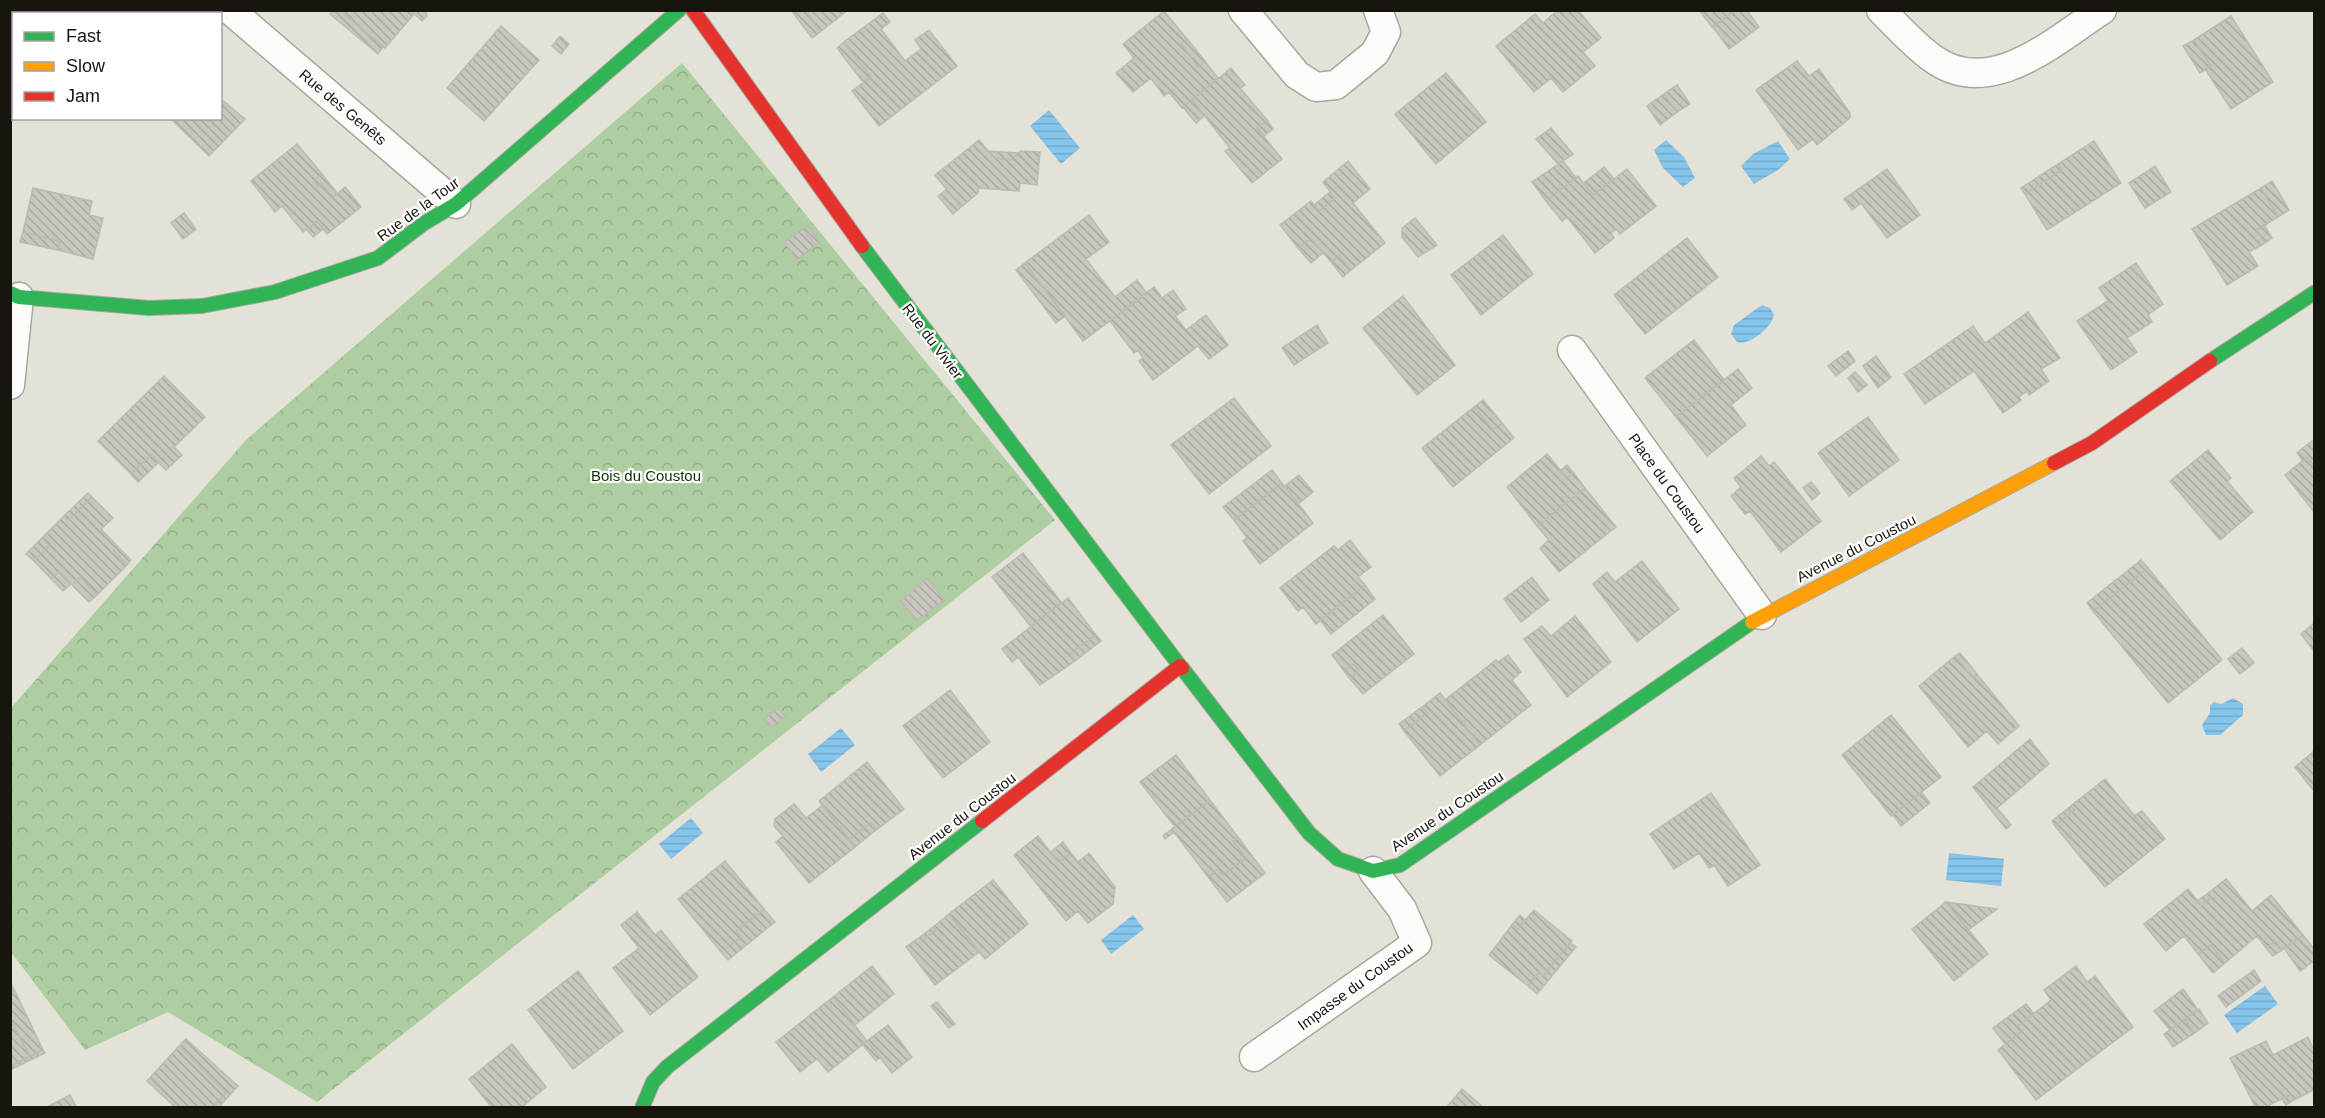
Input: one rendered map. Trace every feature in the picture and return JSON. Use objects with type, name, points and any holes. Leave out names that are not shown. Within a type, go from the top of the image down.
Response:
[{"type":"street","name":"Rue des Genêts","points":[[230,10],[456,204]]},
{"type":"street","name":"Rue de la Tour","points":[[15,295],[149,308],[202,306],[274,292],[378,258],[423,224],[456,204],[680,10]]},
{"type":"street","name":"Rue du Vivier","points":[[693,10],[866,252],[1180,666]]},
{"type":"street","points":[[1243,10],[1297,75],[1316,87],[1336,85],[1375,53],[1386,32],[1378,10]]},
{"type":"street","points":[[1881,10],[1934,59],[1961,72],[1987,74],[2015,66],[2102,10]]},
{"type":"street","name":"Avenue du Coustou","points":[[1373,871],[1400,865],[1762,615],[2092,443],[2224,351],[2314,293]]},
{"type":"street","points":[[10,385],[15,295]]},
{"type":"street","name":"Place du Coustou","points":[[1572,350],[1762,615]]},
{"type":"street","points":[[1180,666],[1309,833],[1338,860],[1373,871]]},
{"type":"street","name":"Avenue du Coustou","points":[[642,1107],[653,1082],[667,1067],[1180,666]]},
{"type":"street","name":"Impasse du Coustou","points":[[1254,1057],[1417,943],[1402,909],[1373,871]]},
{"type":"green space","name":"Bois du Coustou","points":[[682,63],[1055,520],[317,1102],[168,1012],[85,1050],[11,952],[11,708],[246,440]]},
{"type":"water","points":[[1049,110],[1080,148],[1061,164],[1030,126]]},
{"type":"water","points":[[1666,140],[1684,157],[1695,178],[1683,187],[1663,168],[1654,150]]},
{"type":"water","points":[[1778,141],[1790,159],[1778,170],[1754,184],[1741,166],[1753,154]]},
{"type":"water","points":[[1762,305],[1770,308],[1774,315],[1769,325],[1754,338],[1737,342],[1731,334],[1734,325]]},
{"type":"water","points":[[2233,698],[2243,704],[2243,715],[2220,735],[2206,735],[2202,725],[2210,713],[2210,705],[2214,702],[2221,704]]},
{"type":"water","points":[[841,728],[855,745],[821,772],[808,754]]},
{"type":"water","points":[[691,818],[703,833],[671,859],[659,844]]},
{"type":"water","points":[[1949,853],[2004,859],[2001,886],[1946,880]]},
{"type":"water","points":[[1133,915],[1144,929],[1111,954],[1101,940]]},
{"type":"water","points":[[2265,986],[2278,1004],[2237,1033],[2224,1015]]},
{"type":"building","points":[[94,10],[139,10],[140,12],[93,12]]},
{"type":"building","points":[[334,10],[339,10],[383,47],[378,54],[330,14]]},
{"type":"building","points":[[339,10],[410,10],[414,14],[385,48]]},
{"type":"building","points":[[410,10],[426,10],[427,16],[422,21]]},
{"type":"building","points":[[791,10],[806,10],[820,32],[812,38]]},
{"type":"building","points":[[806,10],[848,10],[820,32]]},
{"type":"building","points":[[1558,10],[1578,10],[1601,38],[1583,52],[1595,66],[1563,92],[1551,78],[1534,92],[1496,46],[1535,14],[1543,23]]},
{"type":"building","points":[[1699,10],[1736,10],[1712,27]]},
{"type":"building","points":[[1736,10],[1747,10],[1759,27],[1729,49],[1713,27]]},
{"type":"building","points":[[1164,11],[1187,39],[1181,44],[1198,67],[1205,61],[1218,78],[1182,108],[1169,92],[1164,96],[1151,78],[1133,92],[1116,73],[1134,58],[1123,44]]},
{"type":"building","points":[[883,13],[890,22],[881,29],[905,61],[921,49],[915,40],[929,30],[957,66],[879,126],[852,91],[871,77],[844,42]]},
{"type":"building","points":[[2231,16],[2273,82],[2231,109],[2205,69],[2211,66],[2194,40]]},
{"type":"building","points":[[501,26],[539,60],[484,121],[447,88]]},
{"type":"building","points":[[560,36],[569,44],[561,54],[552,46]]},
{"type":"building","points":[[1187,39],[1205,61],[1198,67],[1181,44]]},
{"type":"building","points":[[2194,40],[2211,66],[2200,73],[2183,46]]},
{"type":"building","points":[[844,42],[871,77],[863,82],[837,48]]},
{"type":"building","points":[[1797,61],[1809,76],[1819,69],[1850,113],[1850,118],[1817,145],[1813,139],[1798,150],[1756,90]]},
{"type":"building","points":[[1231,68],[1245,85],[1240,88],[1267,120],[1257,128],[1282,159],[1252,183],[1225,151],[1230,148],[1192,100]]},
{"type":"building","points":[[1446,73],[1486,122],[1436,164],[1395,114]]},
{"type":"building","points":[[1677,85],[1690,104],[1677,112],[1664,94]]},
{"type":"building","points":[[1664,94],[1677,112],[1660,125],[1647,106]]},
{"type":"building","points":[[222,100],[245,119],[209,156],[172,120],[222,120]]},
{"type":"building","points":[[1192,100],[1204,116],[1196,123],[1183,107]]},
{"type":"building","points":[[1267,120],[1273,129],[1263,137],[1257,128]]},
{"type":"building","points":[[1551,128],[1573,154],[1558,164],[1536,139]]},
{"type":"building","points":[[979,140],[994,158],[1011,160],[1021,151],[1040,152],[1037,185],[1020,183],[1019,191],[979,188],[978,193],[961,207],[935,175]]},
{"type":"building","points":[[2094,141],[2121,183],[2047,230],[2025,194],[2062,170],[2058,164]]},
{"type":"building","points":[[297,144],[322,174],[314,181],[318,187],[322,184],[333,197],[345,187],[361,207],[327,234],[317,221],[303,232],[282,206],[275,212],[251,181]]},
{"type":"building","points":[[988,151],[1018,153],[1011,160],[994,158]]},
{"type":"building","points":[[1348,161],[1370,189],[1353,203],[1385,243],[1351,270],[1339,256],[1331,262],[1311,238],[1298,248],[1280,225],[1311,201],[1319,211],[1335,198],[1323,182]]},
{"type":"building","points":[[1563,161],[1576,178],[1546,201],[1532,182]]},
{"type":"building","points":[[2058,164],[2062,170],[2025,194],[2021,188]]},
{"type":"building","points":[[2155,166],[2171,192],[2145,208],[2129,183]]},
{"type":"building","points":[[1604,167],[1614,179],[1593,195],[1584,183]]},
{"type":"building","points":[[1627,169],[1656,206],[1620,234],[1616,229],[1611,233],[1614,238],[1595,253],[1567,217],[1562,221],[1546,201],[1578,176],[1593,195]]},
{"type":"building","points":[[1887,169],[1920,215],[1887,238],[1861,203],[1852,210],[1844,199]]},
{"type":"building","points":[[322,174],[337,193],[333,197],[322,184],[318,187],[314,181]]},
{"type":"building","points":[[2272,181],[2289,210],[2278,217],[2261,188]]},
{"type":"building","points":[[33,188],[92,201],[89,215],[103,218],[93,259],[58,250],[60,241],[23,232]]},
{"type":"building","points":[[2261,188],[2278,217],[2257,230],[2265,243],[2249,252],[2258,266],[2227,285],[2192,229]]},
{"type":"building","points":[[947,189],[961,207],[953,214],[938,196]]},
{"type":"building","points":[[1330,192],[1335,198],[1319,211],[1314,205]]},
{"type":"building","points":[[184,213],[196,229],[183,239],[171,223]]},
{"type":"building","points":[[1089,215],[1109,242],[1086,259],[1115,297],[1137,280],[1147,293],[1083,341],[1025,263]]},
{"type":"building","points":[[1415,218],[1437,245],[1418,257],[1402,237],[1402,228]]},
{"type":"building","points":[[317,221],[323,229],[313,237],[307,230]]},
{"type":"building","points":[[2264,225],[2272,238],[2265,243],[2257,230]]},
{"type":"building","points":[[807,226],[820,242],[815,245],[803,229]]},
{"type":"building","points":[[803,229],[815,245],[797,260],[784,242]]},
{"type":"building","points":[[23,232],[60,241],[58,250],[20,242]]},
{"type":"building","points":[[1503,235],[1533,274],[1481,315],[1451,275]]},
{"type":"building","points":[[1311,238],[1323,253],[1311,263],[1298,248]]},
{"type":"building","points":[[1687,238],[1718,277],[1645,334],[1614,295]]},
{"type":"building","points":[[1339,256],[1351,270],[1343,277],[1331,262]]},
{"type":"building","points":[[1025,263],[1065,316],[1056,323],[1016,270]]},
{"type":"building","points":[[2136,263],[2163,304],[2148,315],[2152,322],[2127,338],[2137,352],[2111,370],[2077,321],[2108,301],[2099,288]]},
{"type":"building","points":[[1154,287],[1162,298],[1173,290],[1186,309],[1175,316],[1186,330],[1206,315],[1228,345],[1209,359],[1198,346],[1153,380],[1139,361],[1143,358],[1138,350],[1134,353],[1110,321]]},
{"type":"building","points":[[1403,296],[1455,365],[1417,395],[1363,328]]},
{"type":"building","points":[[2028,312],[2060,358],[2041,369],[2049,381],[2029,395],[2027,391],[2019,397],[2021,400],[2003,413],[1974,371],[1925,404],[1904,374],[1973,326],[1985,343]]},
{"type":"building","points":[[1317,325],[1328,343],[1294,365],[1282,348]]},
{"type":"building","points":[[1694,340],[1724,380],[1676,417],[1645,378]]},
{"type":"building","points":[[1848,351],[1855,361],[1836,376],[1828,366]]},
{"type":"building","points":[[1876,356],[1891,377],[1878,388],[1863,366]]},
{"type":"building","points":[[1738,369],[1752,388],[1731,405],[1746,425],[1707,456],[1676,417]]},
{"type":"building","points":[[1855,372],[1867,385],[1858,392],[1848,378]]},
{"type":"building","points":[[164,376],[205,417],[174,447],[182,455],[166,470],[151,455],[131,474],[98,441]]},
{"type":"building","points":[[1234,398],[1271,446],[1209,494],[1171,445]]},
{"type":"building","points":[[1483,400],[1502,423],[1493,430],[1474,407]]},
{"type":"building","points":[[1474,407],[1493,430],[1502,423],[1514,438],[1453,487],[1422,448]]},
{"type":"building","points":[[1868,417],[1899,460],[1849,496],[1818,453]]},
{"type":"building","points":[[2312,441],[2314,443],[2314,467],[2307,457],[2303,461],[2297,453]]},
{"type":"building","points":[[2208,450],[2231,478],[2227,481],[2253,512],[2220,540],[2170,481]]},
{"type":"building","points":[[1547,454],[1567,478],[1574,473],[1585,488],[1537,526],[1507,487]]},
{"type":"building","points":[[151,455],[158,463],[138,482],[131,474]]},
{"type":"building","points":[[1761,456],[1769,466],[1774,462],[1821,521],[1781,552],[1750,511],[1745,514],[1731,496],[1741,487],[1734,478]]},
{"type":"building","points":[[2307,457],[2314,467],[2314,512],[2285,475]]},
{"type":"building","points":[[1567,465],[1574,473],[1567,478],[1560,471]]},
{"type":"building","points":[[1272,470],[1282,483],[1234,520],[1223,507]]},
{"type":"building","points":[[1299,475],[1313,492],[1298,504],[1285,486]]},
{"type":"building","points":[[1811,482],[1820,493],[1812,500],[1803,488]]},
{"type":"building","points":[[1282,483],[1313,523],[1260,564],[1243,541],[1247,538],[1234,520]]},
{"type":"building","points":[[1585,488],[1616,527],[1559,572],[1540,548],[1549,540],[1537,526]]},
{"type":"building","points":[[88,493],[92,497],[69,520],[64,516]]},
{"type":"building","points":[[92,497],[113,518],[101,529],[118,547],[114,551],[127,565],[97,595],[80,577],[72,585],[59,571],[51,579],[34,561],[51,544],[43,537],[64,516],[69,520]]},
{"type":"building","points":[[43,537],[51,544],[34,561],[26,554]]},
{"type":"building","points":[[1350,540],[1371,567],[1358,577],[1365,585],[1316,624],[1303,607],[1298,611],[1280,588],[1334,546],[1338,550]]},
{"type":"building","points":[[118,547],[131,560],[127,565],[114,551]]},
{"type":"building","points":[[1023,553],[1061,602],[1031,627],[992,577]]},
{"type":"building","points":[[2141,560],[2148,568],[2093,611],[2087,603]]},
{"type":"building","points":[[1642,561],[1679,609],[1637,642],[1593,584],[1607,572],[1615,582]]},
{"type":"building","points":[[2148,568],[2222,660],[2168,703],[2093,611]]},
{"type":"building","points":[[59,571],[71,584],[63,591],[51,579]]},
{"type":"building","points":[[80,577],[97,595],[89,602],[72,585]]},
{"type":"building","points":[[1532,577],[1549,600],[1521,622],[1504,599]]},
{"type":"building","points":[[927,578],[944,600],[917,621],[901,601]]},
{"type":"building","points":[[1365,585],[1375,599],[1331,634],[1320,620]]},
{"type":"building","points":[[1068,598],[1096,635],[1070,654],[1075,661],[1040,685],[1018,657],[1012,662],[1002,649]]},
{"type":"building","points":[[1383,615],[1414,654],[1363,694],[1350,679],[1359,671],[1354,664],[1344,671],[1332,655]]},
{"type":"building","points":[[1575,616],[1611,662],[1567,697],[1524,639],[1542,626],[1551,636]]},
{"type":"building","points":[[2314,623],[2314,651],[2301,634]]},
{"type":"building","points":[[1096,635],[1101,641],[1075,661],[1070,654]]},
{"type":"building","points":[[2242,648],[2254,663],[2240,674],[2228,659]]},
{"type":"building","points":[[1960,653],[1977,674],[1973,678],[1955,656]]},
{"type":"building","points":[[1508,655],[1521,672],[1512,680],[1531,705],[1480,745],[1445,700],[1496,660],[1498,662]]},
{"type":"building","points":[[1955,656],[1973,678],[1977,674],[2019,726],[1998,744],[1987,731],[1968,747],[1919,686]]},
{"type":"building","points":[[1354,664],[1359,671],[1350,679],[1344,671]]},
{"type":"building","points":[[950,690],[990,742],[943,778],[903,726]]},
{"type":"building","points":[[1440,693],[1480,745],[1440,776],[1404,731],[1427,713],[1422,707]]},
{"type":"building","points":[[1422,707],[1427,713],[1404,731],[1399,724]]},
{"type":"building","points":[[778,708],[785,716],[772,727],[765,719]]},
{"type":"building","points":[[1891,715],[1941,777],[1891,816],[1842,755]]},
{"type":"building","points":[[2030,739],[2049,764],[1997,808],[2011,825],[2006,829],[1973,787]]},
{"type":"building","points":[[2314,751],[2314,791],[2295,767]]},
{"type":"building","points":[[1176,755],[1210,800],[1175,827],[1140,782]]},
{"type":"building","points":[[867,762],[904,809],[876,830],[870,823],[849,840],[819,801]]},
{"type":"building","points":[[2105,779],[2145,829],[2152,823],[2165,839],[2105,887],[2055,826],[2074,810],[2071,806]]},
{"type":"building","points":[[1921,792],[1930,803],[1901,826],[1893,815]]},
{"type":"building","points":[[1711,793],[1760,865],[1728,886],[1714,865],[1709,868],[1699,853],[1674,869],[1650,834]]},
{"type":"building","points":[[1210,800],[1238,837],[1233,841],[1246,858],[1223,875],[1218,869],[1208,877],[1174,832],[1165,839],[1163,836]]},
{"type":"building","points":[[794,804],[806,818],[823,805],[855,847],[809,883],[776,842],[783,836],[774,826],[775,819]]},
{"type":"building","points":[[2071,806],[2074,810],[2055,826],[2052,821]]},
{"type":"building","points":[[2142,811],[2152,823],[2145,829],[2134,816]]},
{"type":"building","points":[[870,823],[876,830],[855,847],[849,840]]},
{"type":"building","points":[[1038,836],[1058,862],[1071,853],[1078,862],[1089,853],[1115,887],[1113,904],[1088,923],[1078,911],[1066,921],[1014,855]]},
{"type":"building","points":[[1238,837],[1265,873],[1227,902],[1208,877],[1218,869],[1223,875],[1246,858],[1233,841]]},
{"type":"building","points":[[1063,842],[1071,853],[1058,862],[1051,852]]},
{"type":"building","points":[[725,861],[764,909],[736,931],[741,937],[721,952],[678,899]]},
{"type":"building","points":[[2226,879],[2252,911],[2271,895],[2303,935],[2282,950],[2275,941],[2266,948],[2257,936],[2225,963],[2211,945],[2198,954],[2184,936],[2166,951],[2144,924],[2188,889],[2201,905],[2211,898],[2207,894]]},
{"type":"building","points":[[993,880],[1028,924],[985,959],[949,914]]},
{"type":"building","points":[[2207,894],[2211,898],[2201,905],[2197,901]]},
{"type":"building","points":[[1946,902],[1988,954],[1954,981],[1912,929]]},
{"type":"building","points":[[1946,902],[1997,909],[1968,930]]},
{"type":"building","points":[[764,909],[775,922],[728,960],[721,952],[741,937],[736,931]]},
{"type":"building","points":[[1534,910],[1572,941],[1543,976],[1539,972],[1528,986],[1489,955],[1512,925],[1517,930]]},
{"type":"building","points":[[637,912],[655,935],[661,930],[698,977],[650,1015],[613,968],[639,948],[621,925]]},
{"type":"building","points":[[949,914],[979,952],[935,985],[906,947],[920,937],[923,940],[936,930],[933,927]]},
{"type":"building","points":[[1520,915],[1525,920],[1517,930],[1512,925]]},
{"type":"building","points":[[933,927],[936,930],[923,940],[920,937]]},
{"type":"building","points":[[2303,935],[2314,949],[2314,961],[2300,971],[2284,948]]},
{"type":"building","points":[[2275,941],[2282,950],[2273,956],[2266,948]]},
{"type":"building","points":[[1570,943],[1576,947],[1537,994],[1528,986],[1539,972],[1543,976]]},
{"type":"building","points":[[2211,945],[2225,963],[2213,973],[2198,954]]},
{"type":"building","points":[[872,966],[894,994],[855,1025],[833,997]]},
{"type":"building","points":[[2076,966],[2087,982],[2095,976],[2133,1027],[2036,1100],[1998,1050],[2022,1031],[2018,1026],[2051,1000],[2044,990]]},
{"type":"building","points":[[2254,970],[2261,981],[2226,1007],[2218,996]]},
{"type":"building","points":[[578,971],[623,1031],[573,1069],[528,1010]]},
{"type":"building","points":[[13,987],[43,1050],[30,1057],[10,1018]]},
{"type":"building","points":[[2183,989],[2198,1010],[2170,1030],[2154,1011]]},
{"type":"building","points":[[833,997],[867,1041],[828,1072],[817,1059],[800,1072],[776,1042]]},
{"type":"building","points":[[937,1002],[955,1024],[949,1028],[931,1006]]},
{"type":"building","points":[[2026,1004],[2034,1014],[2018,1026],[2022,1031],[2005,1044],[1993,1028]]},
{"type":"building","points":[[2199,1009],[2208,1023],[2193,1034],[2186,1019]]},
{"type":"building","points":[[10,1018],[30,1057],[10,1066]]},
{"type":"building","points":[[2186,1019],[2193,1034],[2173,1047],[2164,1034]]},
{"type":"building","points":[[888,1025],[912,1057],[892,1073],[867,1041]]},
{"type":"building","points":[[2308,1037],[2314,1050],[2314,1090],[2294,1100],[2291,1094],[2264,1108],[2256,1108],[2230,1058],[2266,1041],[2273,1055]]},
{"type":"building","points":[[186,1039],[238,1086],[218,1108],[212,1108],[226,1093],[179,1046]]},
{"type":"building","points":[[867,1041],[880,1057],[876,1061],[863,1045]]},
{"type":"building","points":[[512,1044],[546,1087],[521,1108],[492,1108],[469,1079]]},
{"type":"building","points":[[179,1046],[226,1093],[212,1108],[176,1108],[147,1081]]},
{"type":"building","points":[[43,1050],[45,1053],[10,1070],[10,1066]]},
{"type":"building","points":[[1462,1089],[1484,1108],[1446,1108]]},
{"type":"building","points":[[2291,1094],[2294,1100],[2286,1105],[2282,1099]]},
{"type":"building","points":[[70,1095],[77,1108],[45,1108]]},
{"type":"traffic: fast","points":[[10,293],[19,297],[149,308],[202,306],[275,292],[378,258],[423,224],[456,204],[679,10]]},
{"type":"traffic: fast","points":[[862,246],[1180,666]]},
{"type":"traffic: fast","points":[[2210,361],[2314,293]]},
{"type":"traffic: fast","points":[[1182,668],[1309,833],[1338,859],[1373,871],[1400,865],[1752,622]]},
{"type":"traffic: fast","points":[[642,1108],[653,1082],[667,1067],[982,821]]},
{"type":"traffic: slow","points":[[1752,622],[2054,463]]},
{"type":"traffic: jam","points":[[693,10],[862,246]]},
{"type":"traffic: jam","points":[[2054,463],[2092,443],[2210,361]]},
{"type":"traffic: jam","points":[[982,821],[1180,666],[1182,668]]}]
